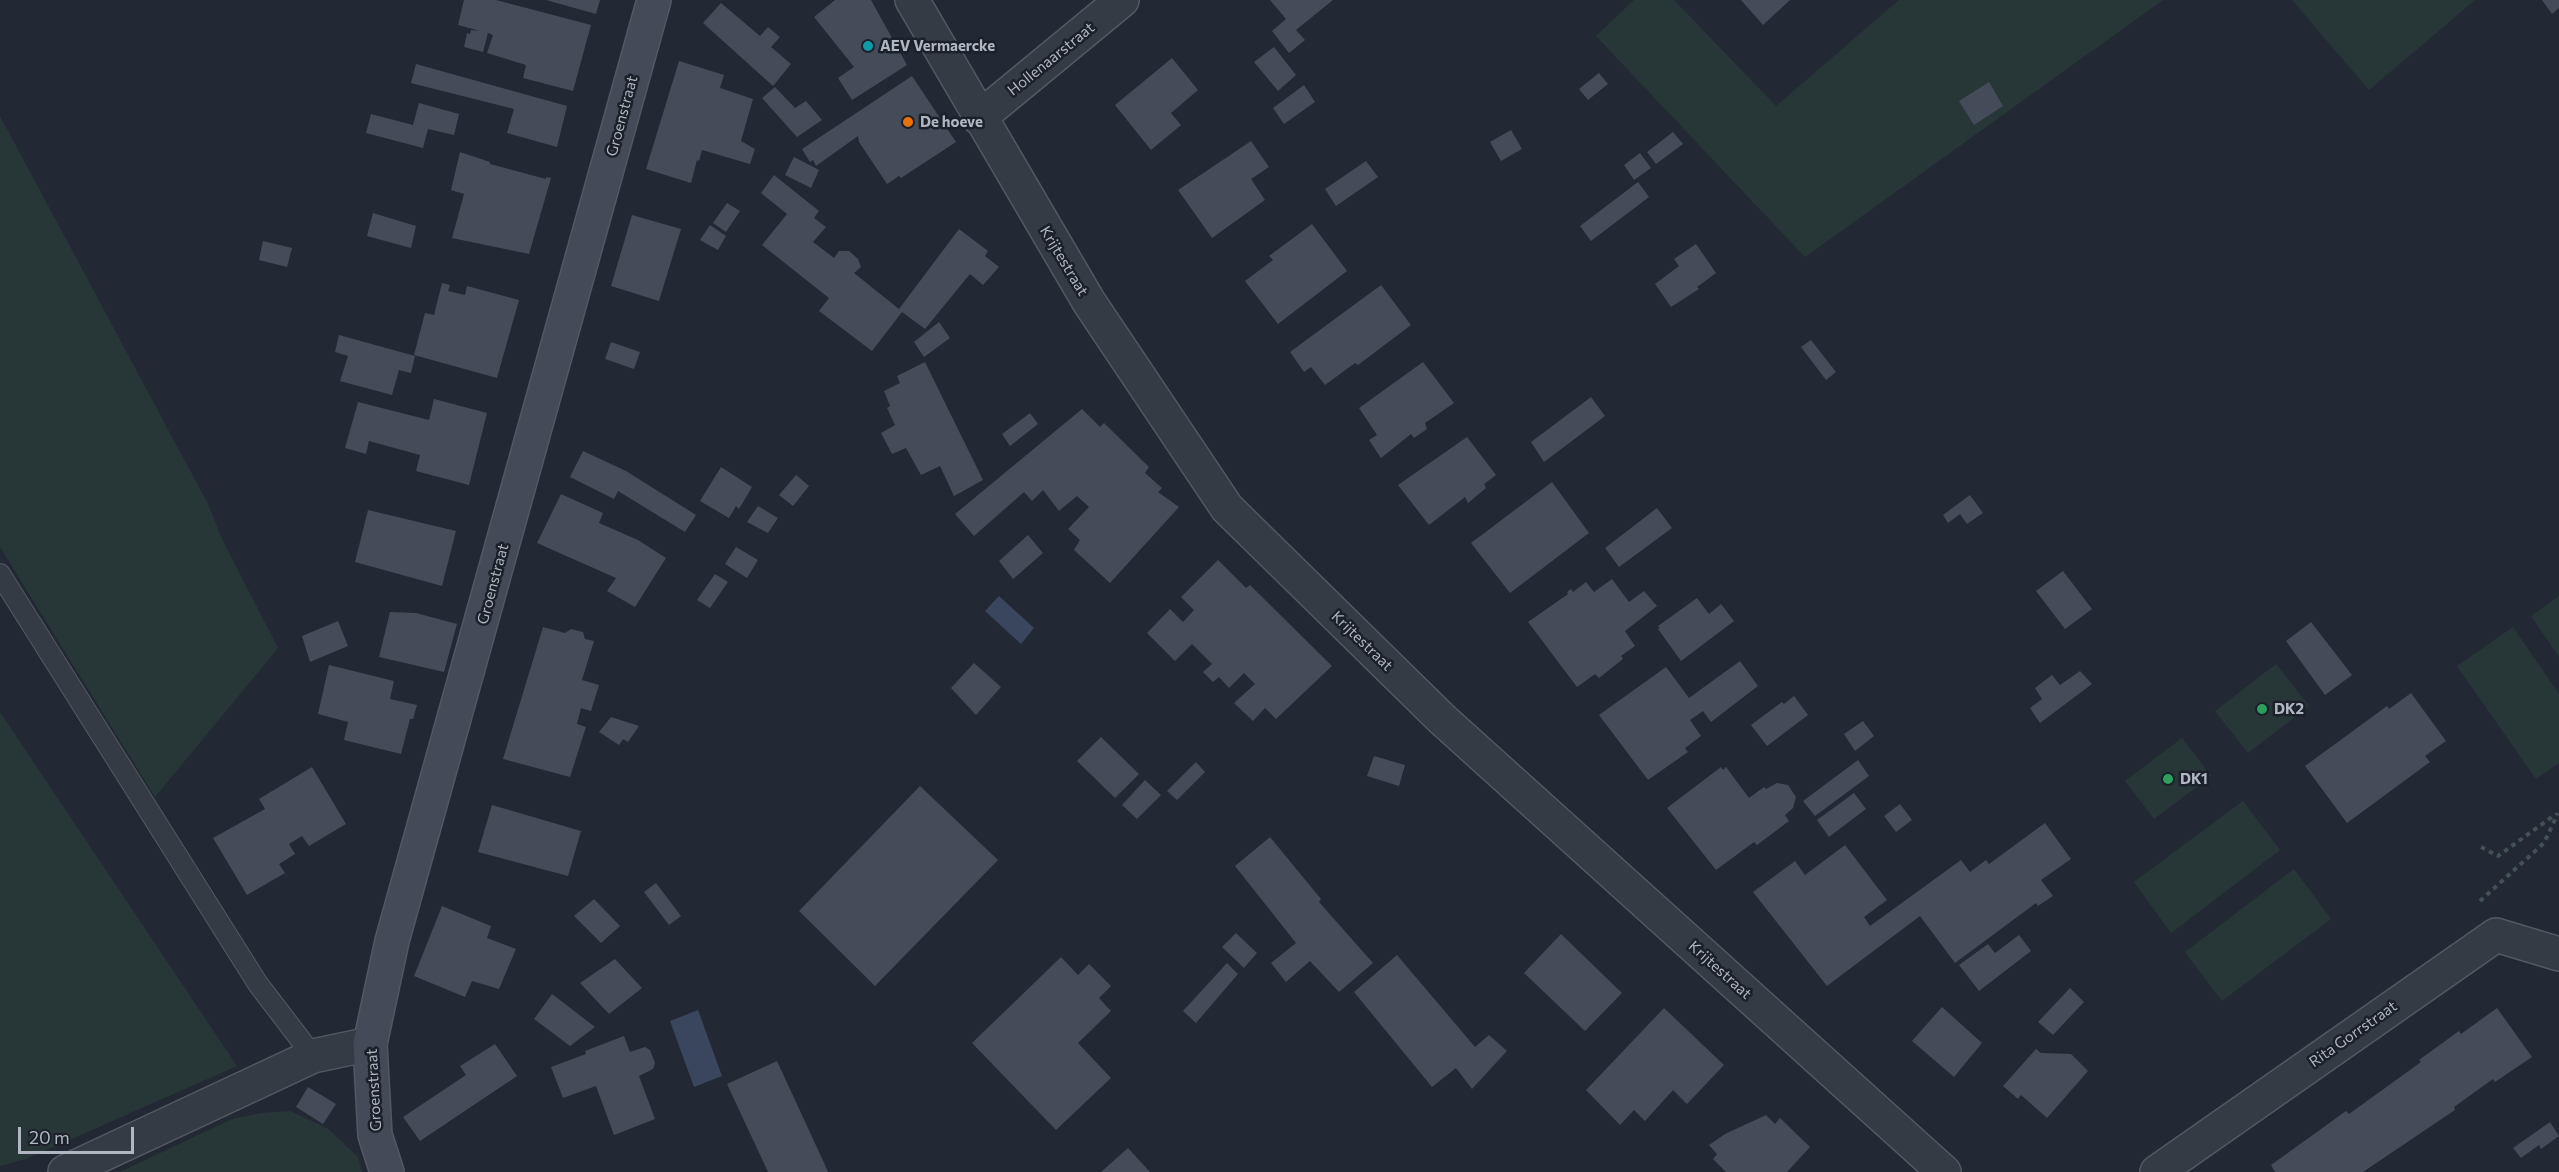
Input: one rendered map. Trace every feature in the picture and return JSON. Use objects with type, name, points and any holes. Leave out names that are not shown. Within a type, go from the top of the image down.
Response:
[{"type":"street","name":"Groenstraat","points":[[387,1172],[375,1135],[370,1044],[394,932],[449,742],[654,0]]},
{"type":"street","name":"Krijtestraat","points":[[912,0],[1089,302],[1227,508],[1442,719],[1944,1172]]},
{"type":"street","name":"Hollenaarstraat","points":[[979,117],[1122,0]]},
{"type":"street","name":"Rita Gorrstraat","points":[[2157,1172],[2496,935],[2559,954]]},
{"type":"street","points":[[65,1172],[313,1056],[370,1044]]},
{"type":"lane","points":[[0,574],[258,984],[313,1056]]},
{"type":"path","points":[[2481,847],[2498,856],[2558,812]]},
{"type":"path","points":[[2475,906],[2544,843],[2558,812]]},
{"type":"shaded area","points":[[1634,0],[1674,0],[1776,106],[1899,0],[2163,0],[1805,257],[1596,36]]},
{"type":"shaded area","points":[[2292,0],[2475,0],[2369,90]]},
{"type":"shaded area","points":[[0,116],[208,504],[222,539],[278,648],[155,797],[0,547]]},
{"type":"shaded area","points":[[2559,596],[2559,657],[2531,616]]},
{"type":"shaded area","points":[[2513,627],[2559,694],[2559,763],[2536,779],[2457,666]]},
{"type":"shaded area","name":"DK2","points":[[2276,664],[2309,706],[2248,753],[2215,711]]},
{"type":"shaded area","points":[[0,712],[237,1066],[26,1159],[0,1166]]},
{"type":"shaded area","name":"DK1","points":[[2182,738],[2211,776],[2154,819],[2125,781]]},
{"type":"shaded area","points":[[2243,801],[2280,850],[2171,933],[2134,882]]},
{"type":"shaded area","points":[[2294,869],[2331,919],[2222,1001],[2185,952]]},
{"type":"shaded area","points":[[290,1111],[327,1128],[358,1157],[362,1172],[120,1172],[232,1119],[262,1113]]},
{"type":"water","points":[[999,596],[1034,628],[1021,644],[985,611]]},
{"type":"water","points":[[698,1010],[722,1076],[694,1087],[670,1021]]},
{"type":"building","points":[[464,0],[496,0],[591,25],[573,91],[523,78],[526,65],[487,53],[493,35],[488,33],[483,52],[464,47],[467,33],[470,34],[471,30],[480,31],[458,25]]},
{"type":"building","points":[[546,0],[600,0],[596,14]]},
{"type":"building","name":"AEV Vermaercke","points":[[835,0],[871,0],[907,65],[852,100],[838,78],[854,67],[814,17]]},
{"type":"building","points":[[1270,0],[1333,0],[1296,30],[1305,40],[1289,53],[1272,31],[1286,19]]},
{"type":"building","points":[[1741,0],[1790,0],[1763,25]]},
{"type":"building","points":[[2542,0],[2559,0],[2559,8],[2552,14]]},
{"type":"building","points":[[721,3],[760,36],[768,27],[780,37],[771,47],[791,64],[773,86],[703,23]]},
{"type":"building","points":[[1274,47],[1296,75],[1278,91],[1254,62]]},
{"type":"building","points":[[1172,58],[1198,90],[1171,113],[1181,125],[1151,150],[1115,105]]},
{"type":"building","points":[[679,61],[724,75],[720,88],[753,99],[741,141],[755,149],[750,164],[702,150],[691,183],[646,169]]},
{"type":"building","points":[[416,64],[567,106],[557,147],[507,133],[514,109],[411,83]]},
{"type":"building","points":[[1599,73],[1608,84],[1588,100],[1579,89]]},
{"type":"building","points":[[912,76],[956,142],[901,178],[899,176],[887,184],[859,142],[858,136],[816,166],[813,160],[810,162],[802,149]]},
{"type":"building","points":[[1989,82],[2003,106],[1974,125],[1959,101]]},
{"type":"building","points":[[1304,85],[1315,102],[1284,124],[1273,108]]},
{"type":"building","points":[[775,87],[795,108],[806,101],[822,120],[797,137],[762,98]]},
{"type":"building","points":[[419,103],[459,114],[454,135],[428,129],[423,148],[366,133],[371,114],[413,125]]},
{"type":"building","points":[[1511,130],[1522,149],[1501,161],[1490,142]]},
{"type":"building","points":[[1673,132],[1683,144],[1656,164],[1647,152]]},
{"type":"building","points":[[1251,141],[1269,167],[1251,179],[1265,200],[1212,238],[1178,190]]},
{"type":"building","points":[[460,152],[490,162],[490,164],[546,179],[546,177],[551,178],[529,254],[452,238],[464,194],[451,190]]},
{"type":"building","points":[[1640,153],[1651,168],[1634,180],[1624,165]]},
{"type":"building","points":[[794,157],[819,170],[811,188],[785,175]]},
{"type":"building","points":[[1366,161],[1378,177],[1336,206],[1325,189]]},
{"type":"building","points":[[774,175],[819,211],[814,218],[826,227],[813,242],[834,258],[839,251],[849,251],[858,259],[861,267],[854,273],[899,309],[959,229],[988,251],[985,256],[999,267],[983,285],[970,274],[925,329],[902,312],[872,351],[819,311],[829,298],[762,245],[787,214],[761,193]]},
{"type":"building","points":[[1638,182],[1649,197],[1591,241],[1580,226]]},
{"type":"building","points":[[727,203],[740,211],[726,232],[713,223]]},
{"type":"building","points":[[373,213],[416,226],[411,248],[367,236]]},
{"type":"building","points":[[632,215],[681,229],[659,301],[611,286]]},
{"type":"building","points":[[1312,224],[1347,271],[1278,324],[1245,281],[1273,260],[1269,256]]},
{"type":"building","points":[[710,225],[726,236],[718,250],[700,240]]},
{"type":"building","points":[[263,241],[292,248],[287,267],[259,260]]},
{"type":"building","points":[[1696,244],[1716,273],[1697,287],[1699,289],[1671,307],[1655,284],[1679,266],[1674,259]]},
{"type":"building","points":[[442,283],[450,285],[448,291],[465,295],[467,286],[519,300],[497,378],[414,355],[425,313],[434,315]]},
{"type":"building","points":[[1381,285],[1411,325],[1358,365],[1355,363],[1325,385],[1311,367],[1304,372],[1290,352]]},
{"type":"building","points":[[939,322],[950,338],[924,357],[914,342]]},
{"type":"building","points":[[339,335],[415,356],[411,373],[399,370],[392,395],[340,381],[348,356],[335,352]]},
{"type":"building","points":[[1811,340],[1836,372],[1826,380],[1801,347]]},
{"type":"building","points":[[611,342],[640,352],[634,369],[605,359]]},
{"type":"building","points":[[925,362],[983,480],[954,496],[940,466],[921,475],[906,448],[892,454],[881,433],[895,425],[887,408],[890,406],[884,391],[900,383],[897,376]]},
{"type":"building","points":[[1423,362],[1454,403],[1425,423],[1427,429],[1414,438],[1411,434],[1381,458],[1369,440],[1377,435],[1359,408]]},
{"type":"building","points":[[1591,397],[1605,416],[1544,462],[1531,442]]},
{"type":"building","points":[[434,399],[487,413],[469,485],[416,471],[420,455],[369,441],[366,454],[345,448],[358,402],[429,420]]},
{"type":"building","points":[[1082,409],[1100,427],[1104,423],[1149,467],[1145,473],[1162,488],[1158,492],[1179,507],[1110,583],[1074,550],[1080,540],[1068,529],[1089,507],[1077,496],[1059,511],[1043,490],[1032,501],[1024,492],[974,536],[955,514]]},
{"type":"building","points":[[1030,413],[1038,424],[1010,446],[1002,434]]},
{"type":"building","points":[[1467,437],[1496,475],[1484,484],[1486,488],[1468,503],[1465,497],[1429,525],[1398,485]]},
{"type":"building","points":[[583,451],[626,471],[696,515],[685,532],[618,491],[614,499],[570,477]]},
{"type":"building","points":[[721,467],[752,487],[739,509],[736,506],[729,518],[700,501]]},
{"type":"building","points":[[796,475],[809,486],[793,506],[779,495]]},
{"type":"building","points":[[1552,482],[1589,533],[1510,593],[1471,543]]},
{"type":"building","points":[[561,494],[603,513],[599,523],[638,540],[666,558],[635,607],[607,591],[616,578],[537,543]]},
{"type":"building","points":[[1970,495],[1983,513],[1967,524],[1960,514],[1948,523],[1943,515]]},
{"type":"building","points":[[758,506],[778,518],[768,533],[747,522]]},
{"type":"building","points":[[1657,508],[1672,528],[1619,567],[1605,548]]},
{"type":"building","points":[[368,510],[456,531],[442,586],[355,562]]},
{"type":"building","points":[[1028,535],[1043,553],[1013,579],[999,561]]},
{"type":"building","points":[[736,547],[758,560],[747,578],[725,564]]},
{"type":"building","points":[[1218,560],[1246,588],[1250,585],[1332,666],[1276,719],[1265,708],[1253,721],[1234,703],[1255,684],[1244,673],[1229,688],[1219,677],[1213,682],[1203,672],[1212,664],[1192,644],[1175,661],[1147,633],[1170,609],[1183,622],[1194,610],[1181,597]]},
{"type":"building","points":[[2063,571],[2092,609],[2065,629],[2036,591]]},
{"type":"building","points":[[715,574],[728,582],[710,608],[697,600]]},
{"type":"building","points":[[1612,579],[1629,602],[1644,591],[1657,606],[1625,631],[1635,646],[1621,656],[1623,659],[1599,678],[1595,674],[1577,687],[1528,622],[1568,594],[1567,592],[1571,589],[1573,592],[1586,582],[1594,592]]},
{"type":"building","points":[[1697,598],[1709,614],[1721,604],[1734,621],[1681,661],[1658,626]]},
{"type":"building","points":[[390,612],[416,613],[457,624],[444,672],[379,657]]},
{"type":"building","points":[[338,621],[348,646],[310,662],[302,636]]},
{"type":"building","points":[[2311,622],[2352,675],[2325,695],[2286,641]]},
{"type":"building","points":[[543,627],[565,633],[571,629],[583,632],[585,639],[594,641],[582,680],[599,685],[591,711],[581,708],[577,724],[586,727],[570,777],[503,759]]},
{"type":"building","points":[[1740,661],[1758,686],[1711,722],[1703,711],[1690,720],[1701,736],[1685,748],[1688,752],[1648,780],[1599,715],[1666,667],[1689,698]]},
{"type":"building","points":[[974,663],[1001,687],[976,715],[951,688]]},
{"type":"building","points":[[329,665],[394,681],[390,699],[417,705],[413,719],[410,719],[401,754],[344,740],[348,722],[318,714]]},
{"type":"building","points":[[2080,671],[2092,684],[2040,723],[2030,708],[2042,699],[2035,688],[2052,675],[2060,685]]},
{"type":"building","points":[[2411,693],[2446,741],[2425,756],[2430,762],[2347,823],[2305,766],[2387,706],[2389,709]]},
{"type":"building","points":[[1794,696],[1808,715],[1767,746],[1751,725]]},
{"type":"building","points":[[611,717],[639,726],[628,742],[623,739],[619,745],[599,732]]},
{"type":"building","points":[[1863,721],[1874,736],[1855,751],[1844,734]]},
{"type":"building","points":[[1101,737],[1139,774],[1115,798],[1077,761]]},
{"type":"building","points":[[1374,756],[1405,765],[1399,786],[1367,776]]},
{"type":"building","points":[[1858,760],[1869,776],[1815,816],[1803,801]]},
{"type":"building","points":[[1196,762],[1205,772],[1177,800],[1167,791]]},
{"type":"building","points":[[312,767],[346,824],[309,846],[302,836],[289,844],[295,854],[279,864],[285,873],[247,895],[213,838],[265,809],[259,799]]},
{"type":"building","points":[[1721,767],[1723,770],[1726,767],[1749,798],[1764,787],[1766,789],[1777,783],[1788,785],[1796,797],[1793,808],[1785,815],[1789,821],[1757,845],[1754,842],[1716,870],[1667,808]]},
{"type":"building","points":[[1145,780],[1161,795],[1137,819],[1122,805]]},
{"type":"building","points":[[920,786],[998,860],[875,986],[799,911]]},
{"type":"building","points":[[1854,793],[1866,809],[1829,837],[1817,820]]},
{"type":"building","points":[[1900,804],[1912,820],[1896,832],[1884,816]]},
{"type":"building","points":[[492,805],[581,831],[568,876],[478,852]]},
{"type":"building","points":[[2045,823],[2071,859],[2041,880],[2053,896],[2038,906],[2036,903],[1955,963],[1920,916],[1827,986],[1753,892],[1795,861],[1805,875],[1845,845],[1887,900],[1864,917],[1870,926],[1961,860],[1970,872],[1986,860],[1989,864]]},
{"type":"building","points":[[1270,837],[1321,899],[1319,902],[1373,963],[1339,992],[1310,961],[1286,982],[1271,963],[1296,943],[1235,866]]},
{"type":"building","points":[[656,883],[681,916],[669,925],[644,892]]},
{"type":"building","points":[[594,899],[620,926],[601,943],[574,916]]},
{"type":"building","points":[[442,906],[491,926],[487,938],[516,949],[499,989],[472,981],[465,997],[414,976]]},
{"type":"building","points":[[1236,933],[1257,953],[1244,968],[1222,947]]},
{"type":"building","points":[[1561,934],[1622,993],[1585,1031],[1524,973]]},
{"type":"building","points":[[2019,935],[2031,951],[1979,991],[1959,965],[1988,944],[1995,953]]},
{"type":"building","points":[[1397,955],[1475,1047],[1489,1035],[1507,1051],[1472,1089],[1456,1068],[1432,1087],[1354,992]]},
{"type":"building","points":[[1061,957],[1078,975],[1089,964],[1111,986],[1099,998],[1111,1011],[1078,1043],[1111,1078],[1056,1130],[972,1043]]},
{"type":"building","points":[[615,959],[642,988],[609,1014],[580,983]]},
{"type":"building","points":[[1227,963],[1238,974],[1196,1023],[1183,1011]]},
{"type":"building","points":[[2070,988],[2084,1002],[2053,1035],[2038,1022]]},
{"type":"building","points":[[552,994],[595,1027],[570,1046],[534,1019]]},
{"type":"building","points":[[1942,1007],[1982,1043],[1954,1077],[1912,1041]]},
{"type":"building","points":[[1664,1008],[1724,1065],[1687,1104],[1673,1090],[1645,1121],[1634,1110],[1620,1125],[1586,1090]]},
{"type":"building","points":[[2497,1008],[2532,1057],[2495,1082],[2493,1079],[2454,1107],[2455,1110],[2363,1172],[2275,1172],[2271,1165],[2346,1111],[2349,1114],[2421,1062],[2419,1060],[2459,1031],[2461,1034]]},
{"type":"building","points":[[624,1036],[630,1052],[645,1047],[650,1050],[655,1063],[653,1069],[639,1076],[655,1119],[614,1135],[596,1086],[563,1098],[551,1067]]},
{"type":"building","points":[[495,1044],[517,1076],[420,1141],[403,1117],[466,1075],[460,1066]]},
{"type":"building","points":[[2036,1049],[2041,1053],[2071,1054],[2088,1071],[2047,1118],[2021,1095],[2018,1099],[2003,1086]]},
{"type":"building","points":[[777,1061],[828,1172],[768,1172],[727,1084]]},
{"type":"building","points":[[308,1087],[336,1104],[323,1124],[296,1107]]},
{"type":"building","points":[[1766,1115],[1775,1124],[1780,1118],[1810,1147],[1787,1172],[1726,1172],[1713,1159],[1717,1154],[1709,1145],[1725,1134]]},
{"type":"building","points":[[2550,1122],[2559,1136],[2541,1149],[2539,1145],[2521,1158],[2513,1148]]},
{"type":"building","points":[[1128,1148],[1150,1172],[1101,1172]]},
{"type":"place","name":"AEV Vermaercke","points":[[868,46]]},
{"type":"place","name":"De hoeve","points":[[908,122]]},
{"type":"place","name":"DK2","points":[[2262,709]]},
{"type":"place","name":"DK1","points":[[2168,779]]}]
